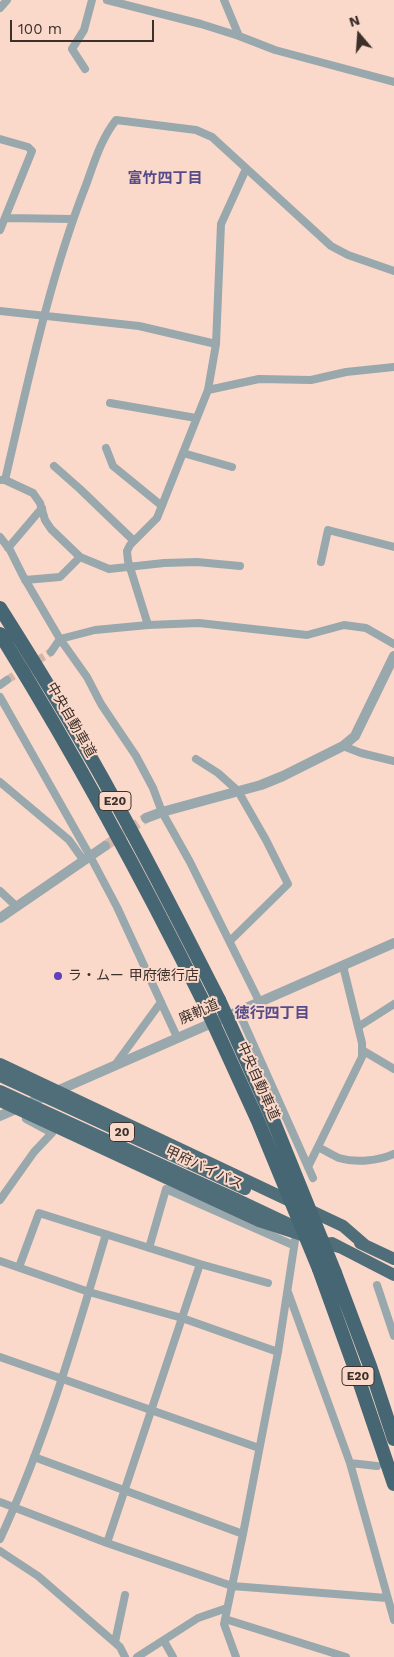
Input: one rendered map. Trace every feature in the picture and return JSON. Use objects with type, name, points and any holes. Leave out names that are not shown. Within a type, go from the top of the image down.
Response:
[{"type":"highway","name":"中央自動車道","points":[[0,608],[51,690],[114,799],[218,1000],[272,1115],[336,1273],[394,1438]]},
{"type":"highway","name":"中央自動車道","points":[[0,634],[102,806],[205,1005],[258,1121],[318,1269],[361,1385],[394,1484]]},
{"type":"highway","points":[[0,1064],[343,1226],[366,1246]]},
{"type":"highway","name":"甲府バイパス","points":[[0,1076],[394,1259]]},
{"type":"highway","name":"甲府バイパス","points":[[0,1091],[339,1247],[394,1275]]},
{"type":"highway","points":[[0,1101],[14,1110],[295,1240],[339,1247]]},
{"type":"street","points":[[0,8],[7,0]]},
{"type":"street","points":[[85,68],[72,49],[84,30],[92,0]]},
{"type":"street","points":[[107,0],[167,14],[239,36],[275,50],[394,82]]},
{"type":"street","points":[[224,0],[239,36]]},
{"type":"street","points":[[240,566],[197,562],[109,569],[80,557],[51,529],[33,493],[2,480],[45,316],[73,219],[102,142],[116,120],[196,130],[212,138],[331,246],[348,255],[394,271]]},
{"type":"street","points":[[0,139],[28,147],[32,151],[0,230]]},
{"type":"street","points":[[148,625],[130,566],[128,551],[130,545],[157,518],[208,390],[216,344],[221,224],[246,169]]},
{"type":"street","points":[[5,218],[73,219]]},
{"type":"street","points":[[0,311],[139,326],[216,344]]},
{"type":"street","points":[[208,390],[259,379],[311,380],[346,372],[394,367]]},
{"type":"street","points":[[110,403],[196,418]]},
{"type":"street","points":[[106,448],[113,466],[162,506]]},
{"type":"street","points":[[183,453],[232,467]]},
{"type":"street","points":[[54,466],[134,541]]},
{"type":"street","points":[[8,548],[42,508]]},
{"type":"street","points":[[321,562],[328,530],[394,547]]},
{"type":"street","points":[[0,537],[60,639],[87,677],[101,704],[136,756],[153,788],[162,812],[190,862],[260,1000]]},
{"type":"street","points":[[25,580],[60,577],[80,557]]},
{"type":"street","points":[[51,652],[60,639],[95,630],[199,623],[307,635],[344,625],[366,628],[394,644]]},
{"type":"street","points":[[146,818],[283,776],[343,746],[355,736],[394,656]]},
{"type":"street","points":[[0,685],[7,680]]},
{"type":"street","points":[[0,698],[87,858],[117,907],[177,1037]]},
{"type":"street","points":[[343,746],[361,753],[394,761]]},
{"type":"street","points":[[196,759],[218,773],[238,791],[288,884],[230,941]]},
{"type":"street","points":[[0,782],[69,840],[87,858]]},
{"type":"street","points":[[0,918],[105,846]]},
{"type":"street","points":[[0,891],[17,907]]},
{"type":"street","name":"廃軌道","points":[[0,1116],[394,942]]},
{"type":"street","points":[[308,1167],[362,1056],[362,1043],[343,966]]},
{"type":"street","points":[[115,1065],[161,1002]]},
{"type":"street","points":[[358,1027],[394,1004]]},
{"type":"street","points":[[238,1010],[313,1178]]},
{"type":"street","points":[[362,1050],[394,1069]]},
{"type":"street","points":[[0,1200],[34,1152],[52,1134],[14,1110]]},
{"type":"street","points":[[318,1147],[338,1157],[351,1160],[381,1160],[394,1154]]},
{"type":"street","points":[[149,1248],[166,1189],[295,1240],[278,1352],[243,1534],[224,1619],[224,1624],[236,1657]]},
{"type":"street","points":[[19,1267],[39,1213],[200,1264],[268,1283]]},
{"type":"street","points":[[0,1538],[14,1509],[34,1458],[89,1292],[106,1234]]},
{"type":"street","points":[[0,1261],[89,1292],[182,1318],[278,1352]]},
{"type":"street","points":[[107,1543],[200,1264]]},
{"type":"street","points":[[377,1285],[394,1336]]},
{"type":"street","points":[[287,1290],[350,1463],[394,1620]]},
{"type":"street","points":[[0,1357],[259,1448]]},
{"type":"street","points":[[34,1458],[243,1534]]},
{"type":"street","points":[[350,1463],[377,1466]]},
{"type":"street","points":[[0,1502],[14,1509],[107,1543],[232,1586],[387,1598]]},
{"type":"street","points":[[0,1551],[38,1576],[120,1647],[125,1657]]},
{"type":"street","points":[[114,1642],[125,1595]]},
{"type":"street","points":[[137,1657],[198,1618],[227,1608]]},
{"type":"street","points":[[224,1619],[346,1657]]},
{"type":"street","points":[[164,1640],[173,1657]]},
{"type":"tunnel","points":[[7,680],[51,652]]},
{"type":"tunnel","points":[[105,846],[146,818]]},
{"type":"place","name":"ラ・ムー 甲府徳行店","points":[[58,976]]},
{"type":"district","name":"富竹四丁目","points":[[165,179]]},
{"type":"district","name":"徳行四丁目","points":[[272,1014]]}]
